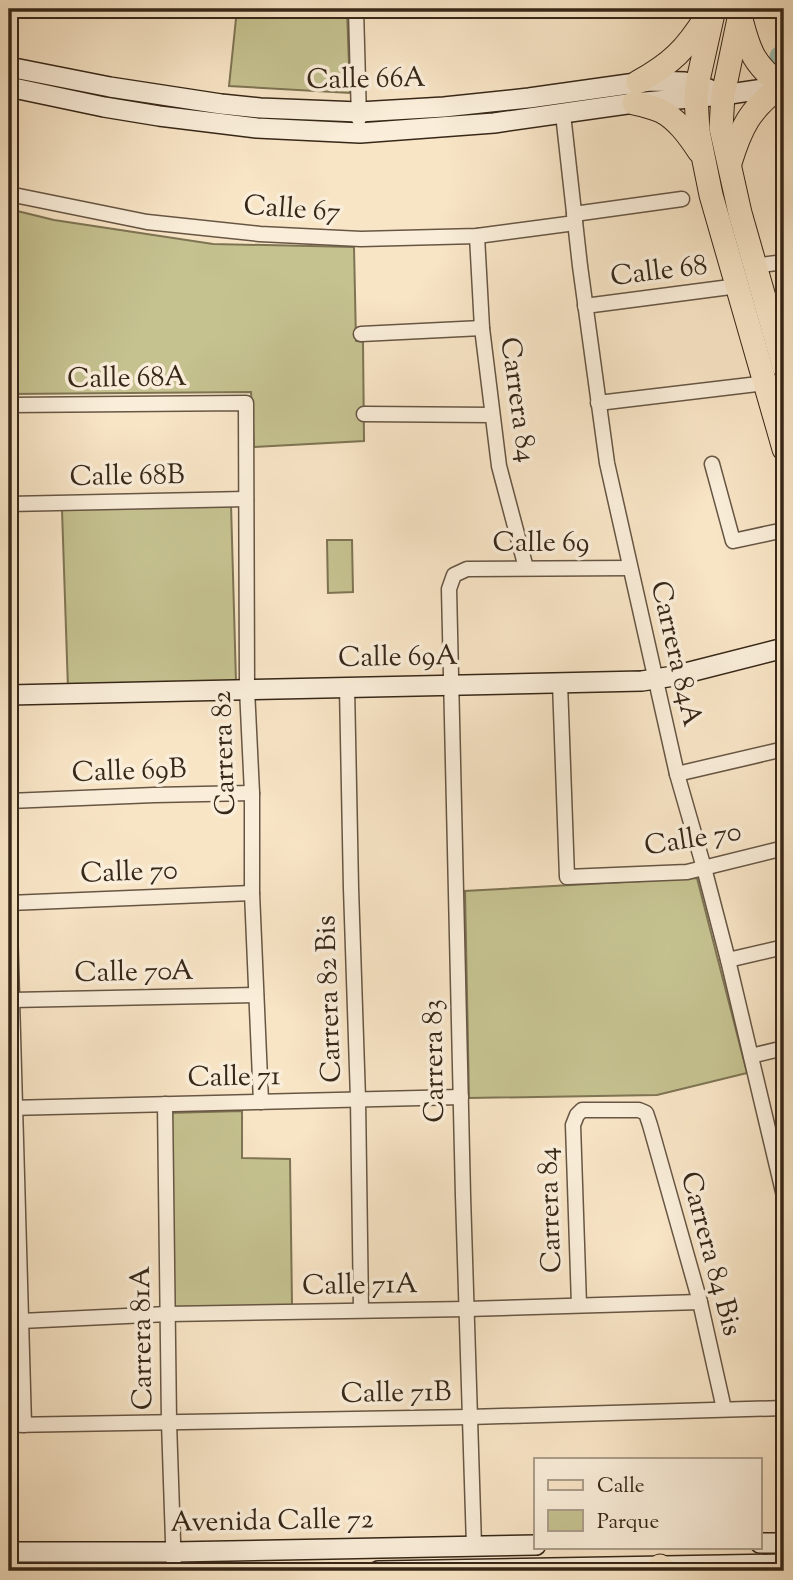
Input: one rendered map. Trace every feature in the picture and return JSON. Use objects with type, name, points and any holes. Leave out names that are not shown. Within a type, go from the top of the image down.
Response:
[{"type":"main road","points":[[713,9],[696,91],[701,153],[784,449]]},
{"type":"main road","points":[[701,153],[686,132],[668,115],[654,108],[636,93],[681,52],[713,9]]},
{"type":"main road","points":[[729,166],[750,116],[767,97],[783,86],[754,58],[741,12]]},
{"type":"main road","points":[[741,12],[723,95],[721,128],[754,266],[784,367]]},
{"type":"street","points":[[356,9],[360,133]]},
{"type":"street","name":"Calle 66A","points":[[9,67],[110,87],[221,104],[359,112],[444,107],[541,96],[696,91],[723,95],[783,86]]},
{"type":"street","name":"Calle 66A","points":[[9,87],[159,116],[257,128],[360,133],[482,124],[563,114],[636,93]]},
{"type":"street","name":"Carrera 84A","points":[[563,114],[585,306],[607,463],[677,774],[728,960],[784,1196]]},
{"type":"street","name":"Calle 67","points":[[9,194],[146,222],[260,234],[360,239],[477,236],[682,199]]},
{"type":"street","name":"Carrera 84","points":[[477,236],[482,328],[499,466],[526,568]]},
{"type":"street","points":[[754,266],[784,262]]},
{"type":"street","name":"Calle 68","points":[[585,306],[738,286]]},
{"type":"street","points":[[361,334],[482,328]]},
{"type":"street","points":[[598,403],[766,383]]},
{"type":"street","name":"Calle 68A","points":[[9,405],[246,403]]},
{"type":"street","name":"Carrera 82","points":[[246,403],[247,689],[261,1102]]},
{"type":"street","points":[[364,414],[492,415]]},
{"type":"street","points":[[712,464],[733,541],[784,530]]},
{"type":"street","name":"Calle 68B","points":[[9,504],[246,499]]},
{"type":"street","name":"Calle 69","points":[[454,575],[467,569],[630,568]]},
{"type":"street","name":"Carrera 83","points":[[454,575],[449,589],[474,1546]]},
{"type":"street","name":"Calle 69A","points":[[9,695],[657,679],[784,648]]},
{"type":"street","name":"Calle 70","points":[[560,683],[566,877],[687,872],[784,848]]},
{"type":"street","name":"Carrera 82 Bis","points":[[347,687],[361,1310]]},
{"type":"street","points":[[677,774],[784,748]]},
{"type":"street","name":"Calle 69B","points":[[9,801],[154,794],[252,793]]},
{"type":"street","points":[[9,893],[12,1108],[24,1425]]},
{"type":"street","name":"Calle 70","points":[[9,903],[252,893]]},
{"type":"street","points":[[728,960],[784,947]]},
{"type":"street","name":"Calle 70A","points":[[12,1000],[256,995]]},
{"type":"street","points":[[751,1056],[784,1048]]},
{"type":"street","name":"Calle 71","points":[[12,1108],[461,1097]]},
{"type":"street","name":"Carrera 81A","points":[[165,1104],[173,1561]]},
{"type":"street","name":"Carrera 84","points":[[579,1305],[573,1125],[576,1115],[582,1110],[639,1110],[646,1113]]},
{"type":"street","name":"Carrera 84 Bis","points":[[646,1113],[700,1302],[724,1409]]},
{"type":"street","name":"Calle 71A","points":[[21,1321],[168,1314],[700,1302]]},
{"type":"street","name":"Calle 71B","points":[[9,1425],[784,1408]]},
{"type":"street","points":[[762,1543],[784,1543]]},
{"type":"street","name":"Avenida Calle 72","points":[[9,1552],[173,1561],[534,1545]]},
{"type":"street","name":"Avenida Calle 72","points":[[378,1571],[664,1569],[784,1564]]},
{"type":"green space","points":[[237,9],[347,9],[350,93],[229,86]]},
{"type":"green space","points":[[9,209],[54,220],[213,244],[354,247],[356,341],[363,342],[364,441],[254,447],[251,392],[9,394]]},
{"type":"green space","points":[[231,504],[236,682],[68,689],[62,510]]},
{"type":"green space","points":[[327,540],[352,540],[353,592],[328,593]]},
{"type":"green space","points":[[697,878],[747,1073],[657,1095],[469,1098],[465,891]]},
{"type":"green space","points":[[242,1111],[242,1158],[290,1159],[292,1305],[172,1308],[167,1113]]}]
